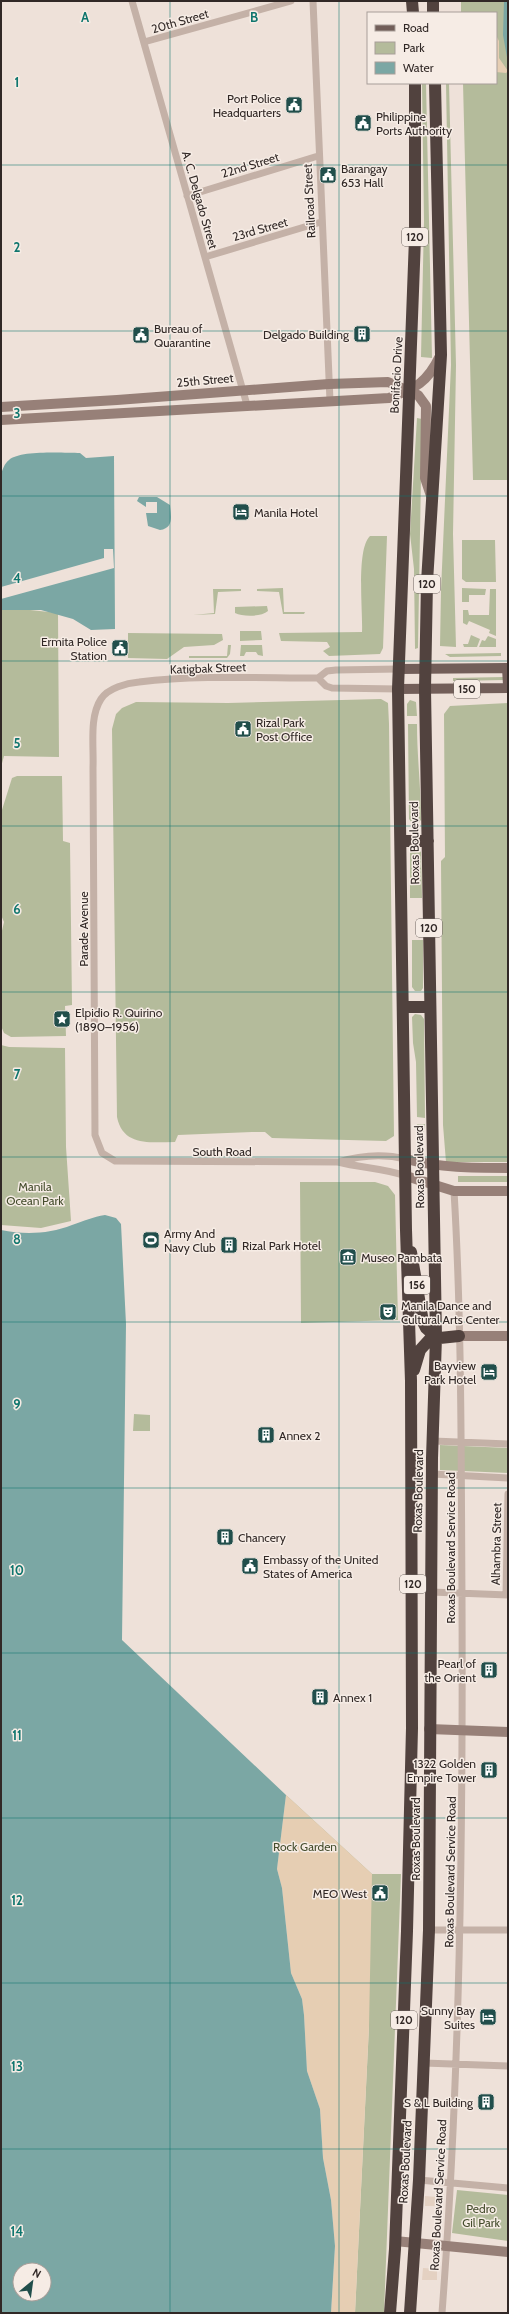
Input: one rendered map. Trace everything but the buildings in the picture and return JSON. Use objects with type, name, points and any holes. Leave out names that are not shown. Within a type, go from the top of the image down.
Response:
[{"type":"highway","points":[[412,1],[413,12]]},
{"type":"highway","points":[[433,1],[434,12]]},
{"type":"highway","name":"Bonifacio Drive","points":[[399,669],[415,238],[415,84]]},
{"type":"highway","name":"120","points":[[426,668],[427,582],[441,355],[435,84]]},
{"type":"highway","name":"Roxas Boulevard","points":[[410,2313],[424,2063],[429,1930],[429,1729],[432,1474],[436,1337],[432,1166],[425,689],[426,668]]},
{"type":"highway","name":"Roxas Boulevard","points":[[390,2313],[395,2242],[412,1728],[412,1381],[406,1230],[404,1007],[398,689],[399,669]]},
{"type":"highway","points":[[401,841],[428,841]]},
{"type":"highway","points":[[404,1007],[430,1007]]},
{"type":"highway","name":"156","points":[[406,1230],[416,1269],[423,1322],[426,1328],[436,1337]]},
{"type":"highway","points":[[412,1381],[420,1350],[430,1339],[436,1337],[459,1336]]},
{"type":"main road","name":"150","points":[[399,669],[507,668]]},
{"type":"main road","points":[[507,668],[508,685]]},
{"type":"main road","name":"150","points":[[398,689],[508,688]]},
{"type":"street","name":"A. C. Delgado Street","points":[[132,1],[247,405]]},
{"type":"street","name":"20th Street","points":[[144,42],[291,1]]},
{"type":"street","name":"Railroad Street","points":[[313,1],[320,222],[326,288],[330,401]]},
{"type":"street","name":"22nd Street","points":[[187,196],[318,156]]},
{"type":"street","name":"23rd Street","points":[[205,257],[320,222]]},
{"type":"street","points":[[1,420],[389,398],[424,382],[441,355]]},
{"type":"street","name":"25th Street","points":[[1,407],[133,399],[329,384],[388,382],[418,394],[426,406],[425,478],[432,499]]},
{"type":"street","points":[[133,399],[134,413]]},
{"type":"street","name":"Katigbak Street","points":[[102,698],[113,690],[138,682],[234,678],[318,678],[327,671],[336,670],[399,669]]},
{"type":"street","points":[[318,678],[326,686],[332,688],[398,689]]},
{"type":"street","name":"Parade Avenue","points":[[102,698],[96,708],[94,720],[93,768],[95,1135],[97,1145],[107,1158]]},
{"type":"street","name":"South Road","points":[[107,1158],[127,1162],[338,1162],[356,1157],[388,1155],[406,1159]]},
{"type":"street","points":[[406,1159],[432,1166],[508,1168]]},
{"type":"street","name":"South Road","points":[[338,1162],[356,1167],[389,1170],[406,1176]]},
{"type":"street","points":[[406,1176],[433,1186],[454,1191],[508,1192]]},
{"type":"street","name":"Roxas Boulevard Service Road","points":[[442,2313],[451,2182],[460,1930],[463,1730],[462,1442],[454,1191]]},
{"type":"street","points":[[459,1336],[508,1336]]},
{"type":"street","points":[[433,1441],[508,1444]]},
{"type":"street","points":[[432,1474],[508,1478]]},
{"type":"street","name":"Alhambra Street","points":[[507,1595],[508,1494]]},
{"type":"street","points":[[431,1592],[507,1595]]},
{"type":"street","points":[[429,1729],[508,1732]]},
{"type":"street","points":[[429,1930],[508,1930]]},
{"type":"street","points":[[424,2063],[508,2066]]},
{"type":"street","points":[[418,2180],[508,2188]]},
{"type":"street","points":[[395,2242],[508,2252]]},
{"type":"green space","points":[[461,1],[508,1],[508,524],[507,480],[473,480],[463,84],[497,84],[497,12],[461,12]]},
{"type":"green space","points":[[422,84],[426,84],[432,358],[421,357],[424,221]]},
{"type":"green space","points":[[446,84],[449,84],[456,365],[453,534],[456,647],[440,646],[451,365]]},
{"type":"green space","points":[[417,418],[422,419],[418,648],[415,649],[414,569],[410,534]]},
{"type":"green space","points":[[370,536],[387,536],[383,648],[380,654],[329,656],[323,651],[330,647],[327,642],[281,641],[279,633],[362,632],[361,581],[363,554]]},
{"type":"green space","points":[[462,540],[495,540],[496,582],[466,582],[462,579]]},
{"type":"green space","points":[[283,588],[284,612],[305,612],[304,614],[283,614],[279,592],[257,591],[257,589]]},
{"type":"green space","points":[[462,588],[486,589],[485,595],[469,595],[469,602],[462,602]]},
{"type":"green space","points":[[213,589],[241,589],[241,591],[218,592],[215,614],[193,615],[214,613]]},
{"type":"green space","points":[[490,589],[496,589],[496,636],[489,633],[490,630],[469,621],[467,625],[463,623],[463,610],[468,610],[469,615],[489,615]]},
{"type":"green space","points":[[267,606],[268,611],[252,616],[243,615],[235,613],[235,607]]},
{"type":"green space","points":[[21,609],[58,613],[59,757],[4,756],[1,767],[1,610]]},
{"type":"green space","points":[[240,631],[261,631],[262,640],[240,641]]},
{"type":"green space","points":[[128,633],[222,634],[223,640],[214,645],[184,647],[167,659],[128,658]]},
{"type":"green space","points":[[471,635],[480,639],[477,647],[464,647],[463,644],[468,644]]},
{"type":"green space","points":[[488,636],[496,639],[496,647],[479,647],[482,640],[485,641]]},
{"type":"green space","points":[[228,645],[231,645],[230,654],[227,658],[189,658],[189,656],[227,656]]},
{"type":"green space","points":[[241,645],[262,645],[263,656],[258,655],[256,652],[246,652],[244,656],[240,656]]},
{"type":"green space","points":[[501,653],[501,656],[450,657],[445,654]]},
{"type":"green space","points":[[503,677],[504,680],[453,681],[453,678]]},
{"type":"green space","points":[[381,699],[388,703],[389,724],[394,1136],[386,1141],[272,1138],[265,1132],[252,1132],[178,1135],[175,1142],[148,1142],[139,1141],[125,1134],[120,1127],[117,1117],[112,729],[116,714],[122,708],[136,702],[228,703]]},
{"type":"green space","points":[[410,700],[416,702],[417,716],[407,716],[407,704]]},
{"type":"green space","points":[[508,703],[508,1162],[446,1162],[443,1125],[441,861],[445,857],[444,714],[450,706]]},
{"type":"green space","points":[[408,724],[417,724],[421,820],[418,823],[412,823],[409,819]]},
{"type":"green space","points":[[17,776],[62,776],[63,841],[70,843],[72,1005],[65,1006],[66,1036],[11,1037],[4,1033],[1,1026],[1,935],[4,922],[1,915],[1,813],[12,778]]},
{"type":"green space","points":[[414,849],[421,852],[422,898],[410,898],[410,852]]},
{"type":"green space","points":[[412,940],[423,940],[423,988],[421,991],[415,991],[412,987]]},
{"type":"green space","points":[[415,1014],[421,1015],[424,1019],[425,1118],[417,1117],[416,1062],[413,1043],[412,1017]]},
{"type":"green space","name":"Manila Ocean Park","points":[[1,1045],[9,1047],[65,1048],[66,1147],[71,1221],[41,1228],[1,1225]]},
{"type":"green space","points":[[417,1124],[425,1124],[422,1140],[418,1138]]},
{"type":"green space","points":[[458,1176],[508,1176],[508,1182],[458,1182]]},
{"type":"green space","name":"Museo Pambata","points":[[300,1182],[375,1182],[388,1186],[395,1195],[398,1320],[301,1323]]},
{"type":"green space","points":[[134,1414],[150,1415],[150,1431],[133,1431]]},
{"type":"green space","points":[[440,1445],[508,1448],[508,1473],[440,1470]]},
{"type":"green space","name":"Rock Garden","points":[[286,1795],[372,1874],[401,1874],[384,2313],[355,2313],[369,2026]]},
{"type":"green space","name":"Pedro Gil Park","points":[[457,2190],[508,2195],[508,2241],[452,2233]]},
{"type":"sand","points":[[497,37],[499,41],[499,58],[508,71],[506,73],[497,72]]},
{"type":"sand","points":[[286,1795],[372,1874],[369,2026],[355,2313],[331,2313],[335,2246],[331,2200],[323,2158],[320,2109],[307,2071],[302,1999],[291,1973],[282,1888],[277,1869]]},
{"type":"shaded area","points":[[425,2196],[437,2197],[437,2206],[425,2206]]},
{"type":"shaded area","points":[[423,2268],[437,2269],[437,2280],[422,2280]]},
{"type":"water","points":[[504,1],[508,1],[508,63],[503,35]]},
{"type":"water","points":[[32,453],[80,453],[86,458],[114,456],[115,629],[91,630],[73,619],[41,610],[1,610],[1,474],[6,463],[15,457]]},
{"type":"water","points":[[139,497],[157,497],[170,505],[171,521],[168,527],[160,530],[148,526],[146,513],[157,513],[157,502],[146,502],[146,507],[137,501]]},
{"type":"water","points":[[105,1215],[116,1218],[121,1224],[126,1324],[122,1640],[286,1795],[277,1869],[282,1888],[291,1973],[302,1999],[307,2071],[320,2109],[323,2158],[331,2200],[335,2246],[331,2313],[1,2313],[1,1230],[19,1233],[46,1232],[63,1228],[88,1219]]},
{"type":"pier","points":[[104,549],[113,549],[114,568],[1,599],[1,587],[104,558]]},
{"type":"place","name":"Port Police Headquarters","points":[[294,105]]},
{"type":"place","name":"Philippine Ports Authority","points":[[363,123]]},
{"type":"place","name":"Barangay 653 Hall","points":[[328,175]]},
{"type":"place","name":"Delgado Building","points":[[362,334]]},
{"type":"place","name":"Bureau of Quarantine","points":[[141,335]]},
{"type":"place","name":"Manila Hotel","points":[[241,512]]},
{"type":"place","name":"Ermita Police Station","points":[[120,648]]},
{"type":"place","name":"Rizal Park Post Office","points":[[243,729]]},
{"type":"place","name":"Elpidio R. Quirino (1890–1956)","points":[[62,1019]]},
{"type":"place","name":"Army And Navy Club","points":[[151,1240]]},
{"type":"place","name":"Rizal Park Hotel","points":[[229,1245]]},
{"type":"place","name":"Museo Pambata","points":[[348,1257]]},
{"type":"place","name":"Manila Dance and Cultural Arts Center","points":[[388,1312]]},
{"type":"place","name":"Bayview Park Hotel","points":[[489,1372]]},
{"type":"place","name":"Annex 2","points":[[266,1435]]},
{"type":"place","name":"Chancery","points":[[225,1537]]},
{"type":"place","name":"Embassy of the United States of America","points":[[250,1566]]},
{"type":"place","name":"Pearl of the Orient","points":[[489,1670]]},
{"type":"place","name":"Annex 1","points":[[320,1697]]},
{"type":"place","name":"1322 Golden Empire Tower","points":[[489,1770]]},
{"type":"place","name":"MEO West","points":[[380,1893]]},
{"type":"place","name":"Sunny Bay Suites","points":[[488,2017]]},
{"type":"place","name":"S & L Building","points":[[486,2102]]}]
